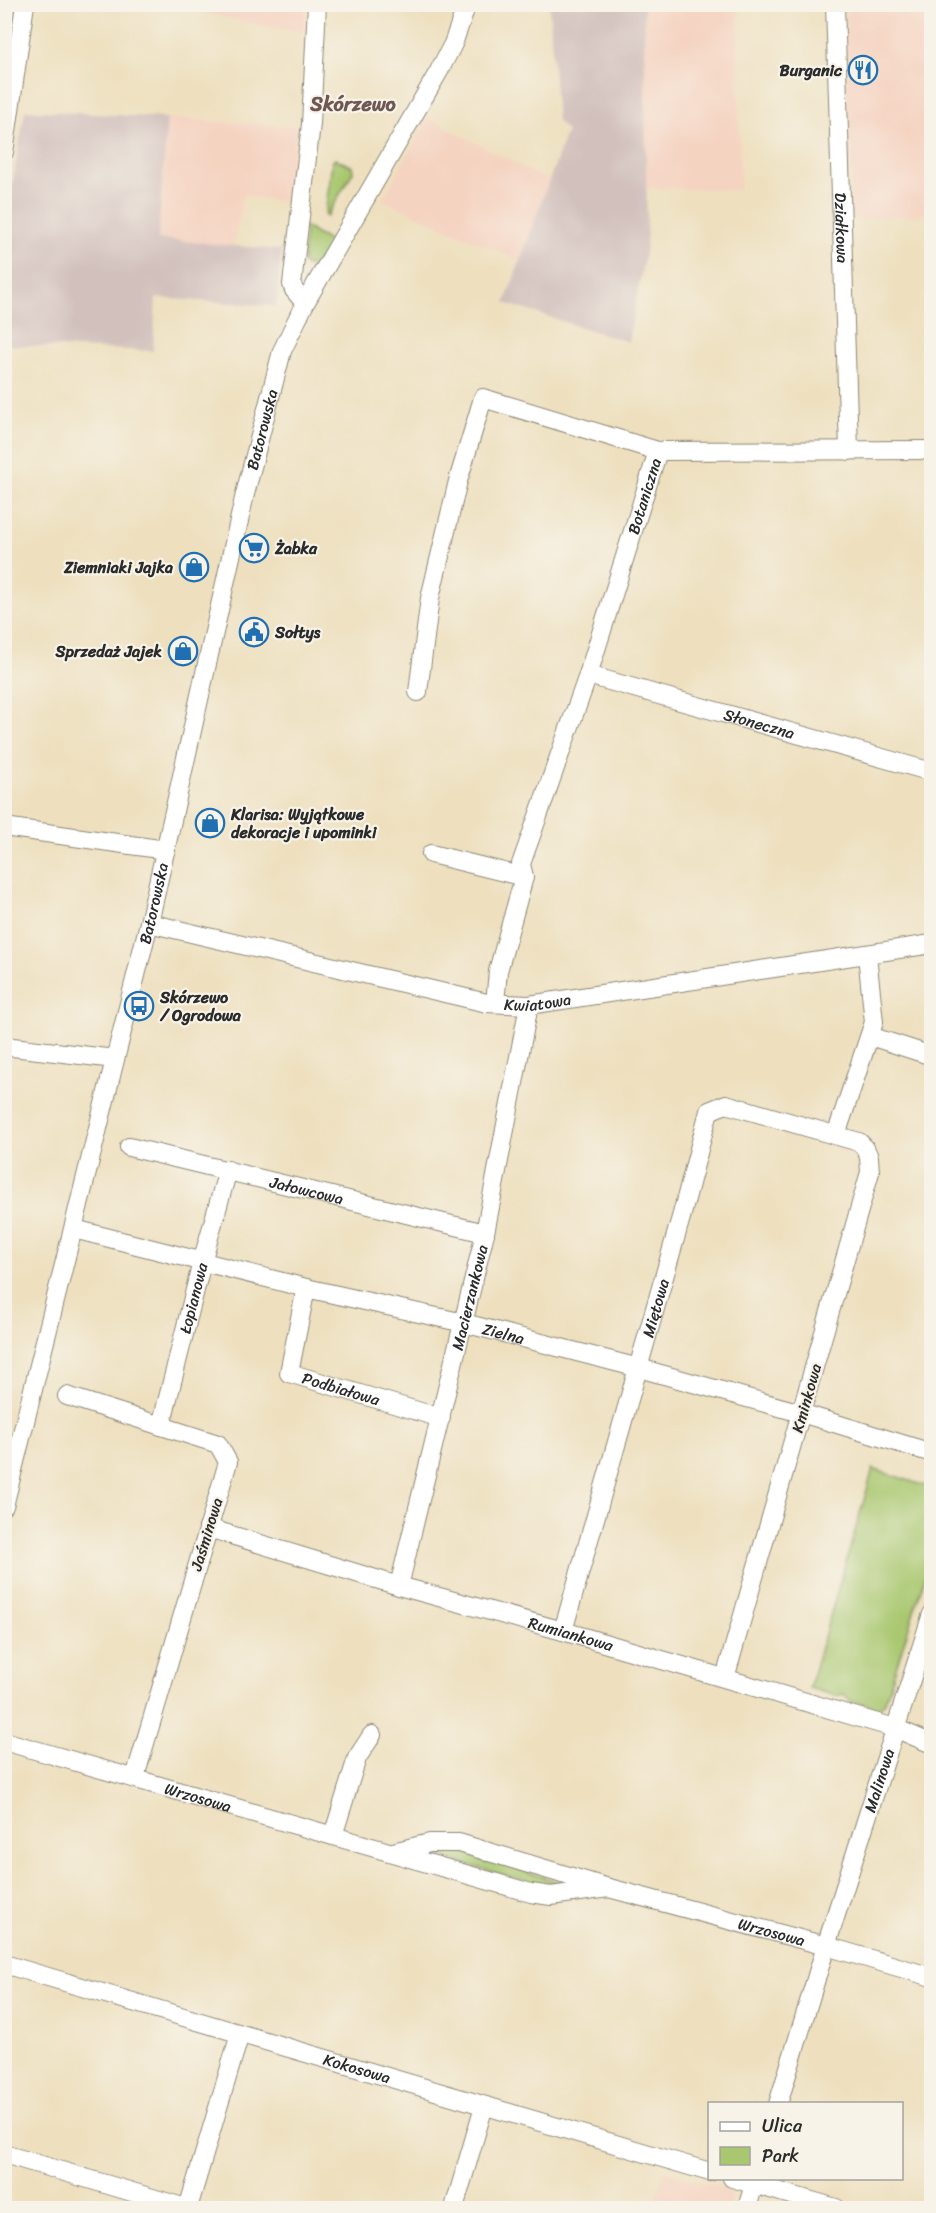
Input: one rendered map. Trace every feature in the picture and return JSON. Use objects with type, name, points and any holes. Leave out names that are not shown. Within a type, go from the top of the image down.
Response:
[{"type":"street","points":[[4,152],[25,4]]},
{"type":"street","points":[[305,303],[292,284],[311,124],[317,4]]},
{"type":"street","name":"Batorowska","points":[[4,1506],[149,923],[245,494],[274,378],[288,336],[305,303],[439,71],[453,44],[467,4]]},
{"type":"street","name":"Działkowa","points":[[836,4],[849,451]]},
{"type":"street","name":"Botaniczna","points":[[418,692],[429,598],[458,481],[483,398],[658,451],[588,675],[521,864],[524,877],[498,971],[495,1003]]},
{"type":"street","points":[[658,451],[932,450]]},
{"type":"street","name":"Słoneczna","points":[[588,675],[932,772]]},
{"type":"street","points":[[4,827],[166,850]]},
{"type":"street","points":[[431,854],[524,877]]},
{"type":"street","name":"Kwiatowa","points":[[149,923],[495,1003],[529,1005],[932,944]]},
{"type":"street","points":[[836,1135],[874,1022],[867,955]]},
{"type":"street","name":"Macierzankowa","points":[[399,1586],[485,1233],[529,1005]]},
{"type":"street","points":[[870,1036],[932,1056]]},
{"type":"street","points":[[4,1046],[115,1059]]},
{"type":"street","name":"Miętowa","points":[[563,1631],[639,1368],[709,1111],[726,1104],[836,1135]]},
{"type":"street","name":"Kminkowa","points":[[724,1678],[870,1172],[869,1157],[865,1148],[859,1142],[836,1135]]},
{"type":"street","name":"Jałowcowa","points":[[129,1147],[485,1233]]},
{"type":"street","name":"Łopianowa","points":[[161,1426],[202,1262],[228,1170]]},
{"type":"street","name":"Zielna","points":[[74,1229],[306,1288],[464,1323],[639,1368],[801,1413],[932,1453]]},
{"type":"street","name":"Podbiałowa","points":[[306,1288],[289,1373],[441,1418]]},
{"type":"street","name":"Jaśminowa","points":[[67,1396],[218,1444],[228,1462],[135,1777]]},
{"type":"street","name":"Rumiankowa","points":[[208,1528],[399,1586],[563,1631],[895,1728],[932,1744]]},
{"type":"street","name":"Malinowa","points":[[778,2102],[932,1614]]},
{"type":"street","points":[[333,1836],[357,1758],[372,1736]]},
{"type":"street","name":"Wrzosowa","points":[[4,1741],[531,1893],[551,1896],[609,1888]]},
{"type":"street","name":"Wrzosowa","points":[[392,1852],[430,1843],[459,1843],[609,1888],[932,1977]]},
{"type":"street","name":"Kokosowa","points":[[4,1964],[708,2171]]},
{"type":"street","points":[[4,2154],[187,2208],[240,2034]]},
{"type":"street","points":[[454,2208],[483,2106]]},
{"type":"street","points":[[747,2208],[755,2182],[836,2208]]},
{"type":"shaded area","points":[[171,5],[306,5],[304,33],[246,22]]},
{"type":"shaded area","points":[[549,5],[644,5],[647,232],[628,342],[505,303],[567,131],[557,121]]},
{"type":"shaded area","points":[[644,5],[738,6],[740,190],[647,188]]},
{"type":"shaded area","points":[[931,7],[931,214],[851,220],[846,13],[854,8]]},
{"type":"shaded area","points":[[25,110],[167,118],[158,239],[282,250],[276,306],[156,298],[153,351],[5,345],[5,228]]},
{"type":"shaded area","points":[[167,118],[299,127],[288,203],[243,195],[234,246],[158,240]]},
{"type":"shaded area","points":[[428,118],[549,181],[520,261],[382,200]]},
{"type":"shaded area","points":[[664,2171],[726,2189],[731,2198],[728,2208],[652,2208]]},
{"type":"green space","points":[[335,159],[352,166],[353,172],[327,216],[325,215],[332,162]]},
{"type":"green space","points":[[305,226],[332,242],[317,266],[313,268],[303,264]]},
{"type":"green space","points":[[873,1469],[932,1488],[931,1558],[885,1702],[878,1708],[849,1700],[844,1694],[836,1696],[809,1688]]},
{"type":"green space","points":[[447,1848],[563,1883],[536,1884],[427,1853]]},
{"type":"place","name":"Burganic","points":[[863,70]]},
{"type":"place","name":"Żabka","points":[[254,548]]},
{"type":"place","name":"Ziemniaki Jajka","points":[[194,567]]},
{"type":"place","name":"Sołtys","points":[[254,632]]},
{"type":"place","name":"Sprzedaż Jajek","points":[[183,651]]},
{"type":"place","name":"Klarisa: Wyjątkowe dekoracje i upominki","points":[[210,823]]},
{"type":"place","name":"Skórzewo / Ogrodowa","points":[[139,1006]]},
{"type":"district","name":"Skórzewo","points":[[353,104]]}]
